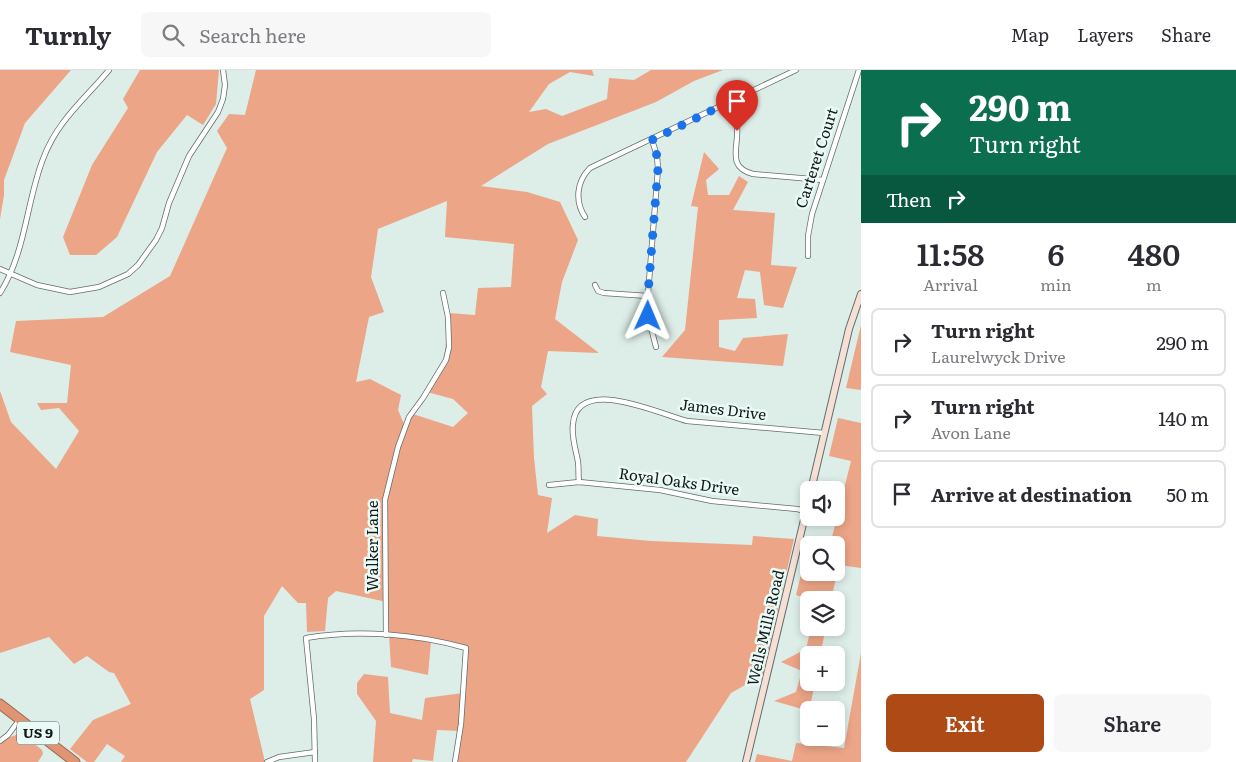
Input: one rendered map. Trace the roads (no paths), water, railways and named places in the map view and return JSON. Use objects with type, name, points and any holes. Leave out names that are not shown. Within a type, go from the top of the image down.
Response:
[{"type":"highway","name":"US 9","points":[[0,704],[75,762]]},
{"type":"main road","points":[[813,481],[849,329],[861,294]]},
{"type":"main road","name":"Wells Mills Road","points":[[746,762],[802,526]]},
{"type":"street","points":[[0,293],[18,257],[43,158],[52,139],[72,109],[109,70]]},
{"type":"street","points":[[0,269],[37,285],[70,292],[99,287],[128,274],[138,265],[156,240],[189,156],[218,112],[223,99],[225,85],[223,70]]},
{"type":"street","points":[[585,217],[579,208],[578,192],[580,182],[590,168],[796,70]]},
{"type":"street","name":"Carteret Court","points":[[808,256],[810,222],[859,70]]},
{"type":"street","points":[[727,103],[736,125],[736,158],[742,170],[752,174],[823,180]]},
{"type":"street","points":[[652,140],[657,156],[658,169],[648,316],[656,347]]},
{"type":"street","points":[[595,285],[598,291],[604,293],[648,296]]},
{"type":"street","name":"Walker Lane","points":[[386,635],[385,500],[398,447],[409,416],[423,398],[446,360],[449,347],[448,317],[443,293]]},
{"type":"street","name":"James Drive","points":[[579,482],[572,423],[580,407],[590,401],[607,400],[646,406],[687,421],[824,433]]},
{"type":"street","name":"Royal Oaks Drive","points":[[548,485],[579,482],[660,490],[712,501],[800,510]]},
{"type":"street","points":[[316,762],[306,638],[332,634],[386,635],[439,641],[466,648],[462,724],[454,762]]},
{"type":"street","points":[[0,741],[8,735],[20,719]]},
{"type":"street","points":[[266,762],[279,757],[315,752]]}]
